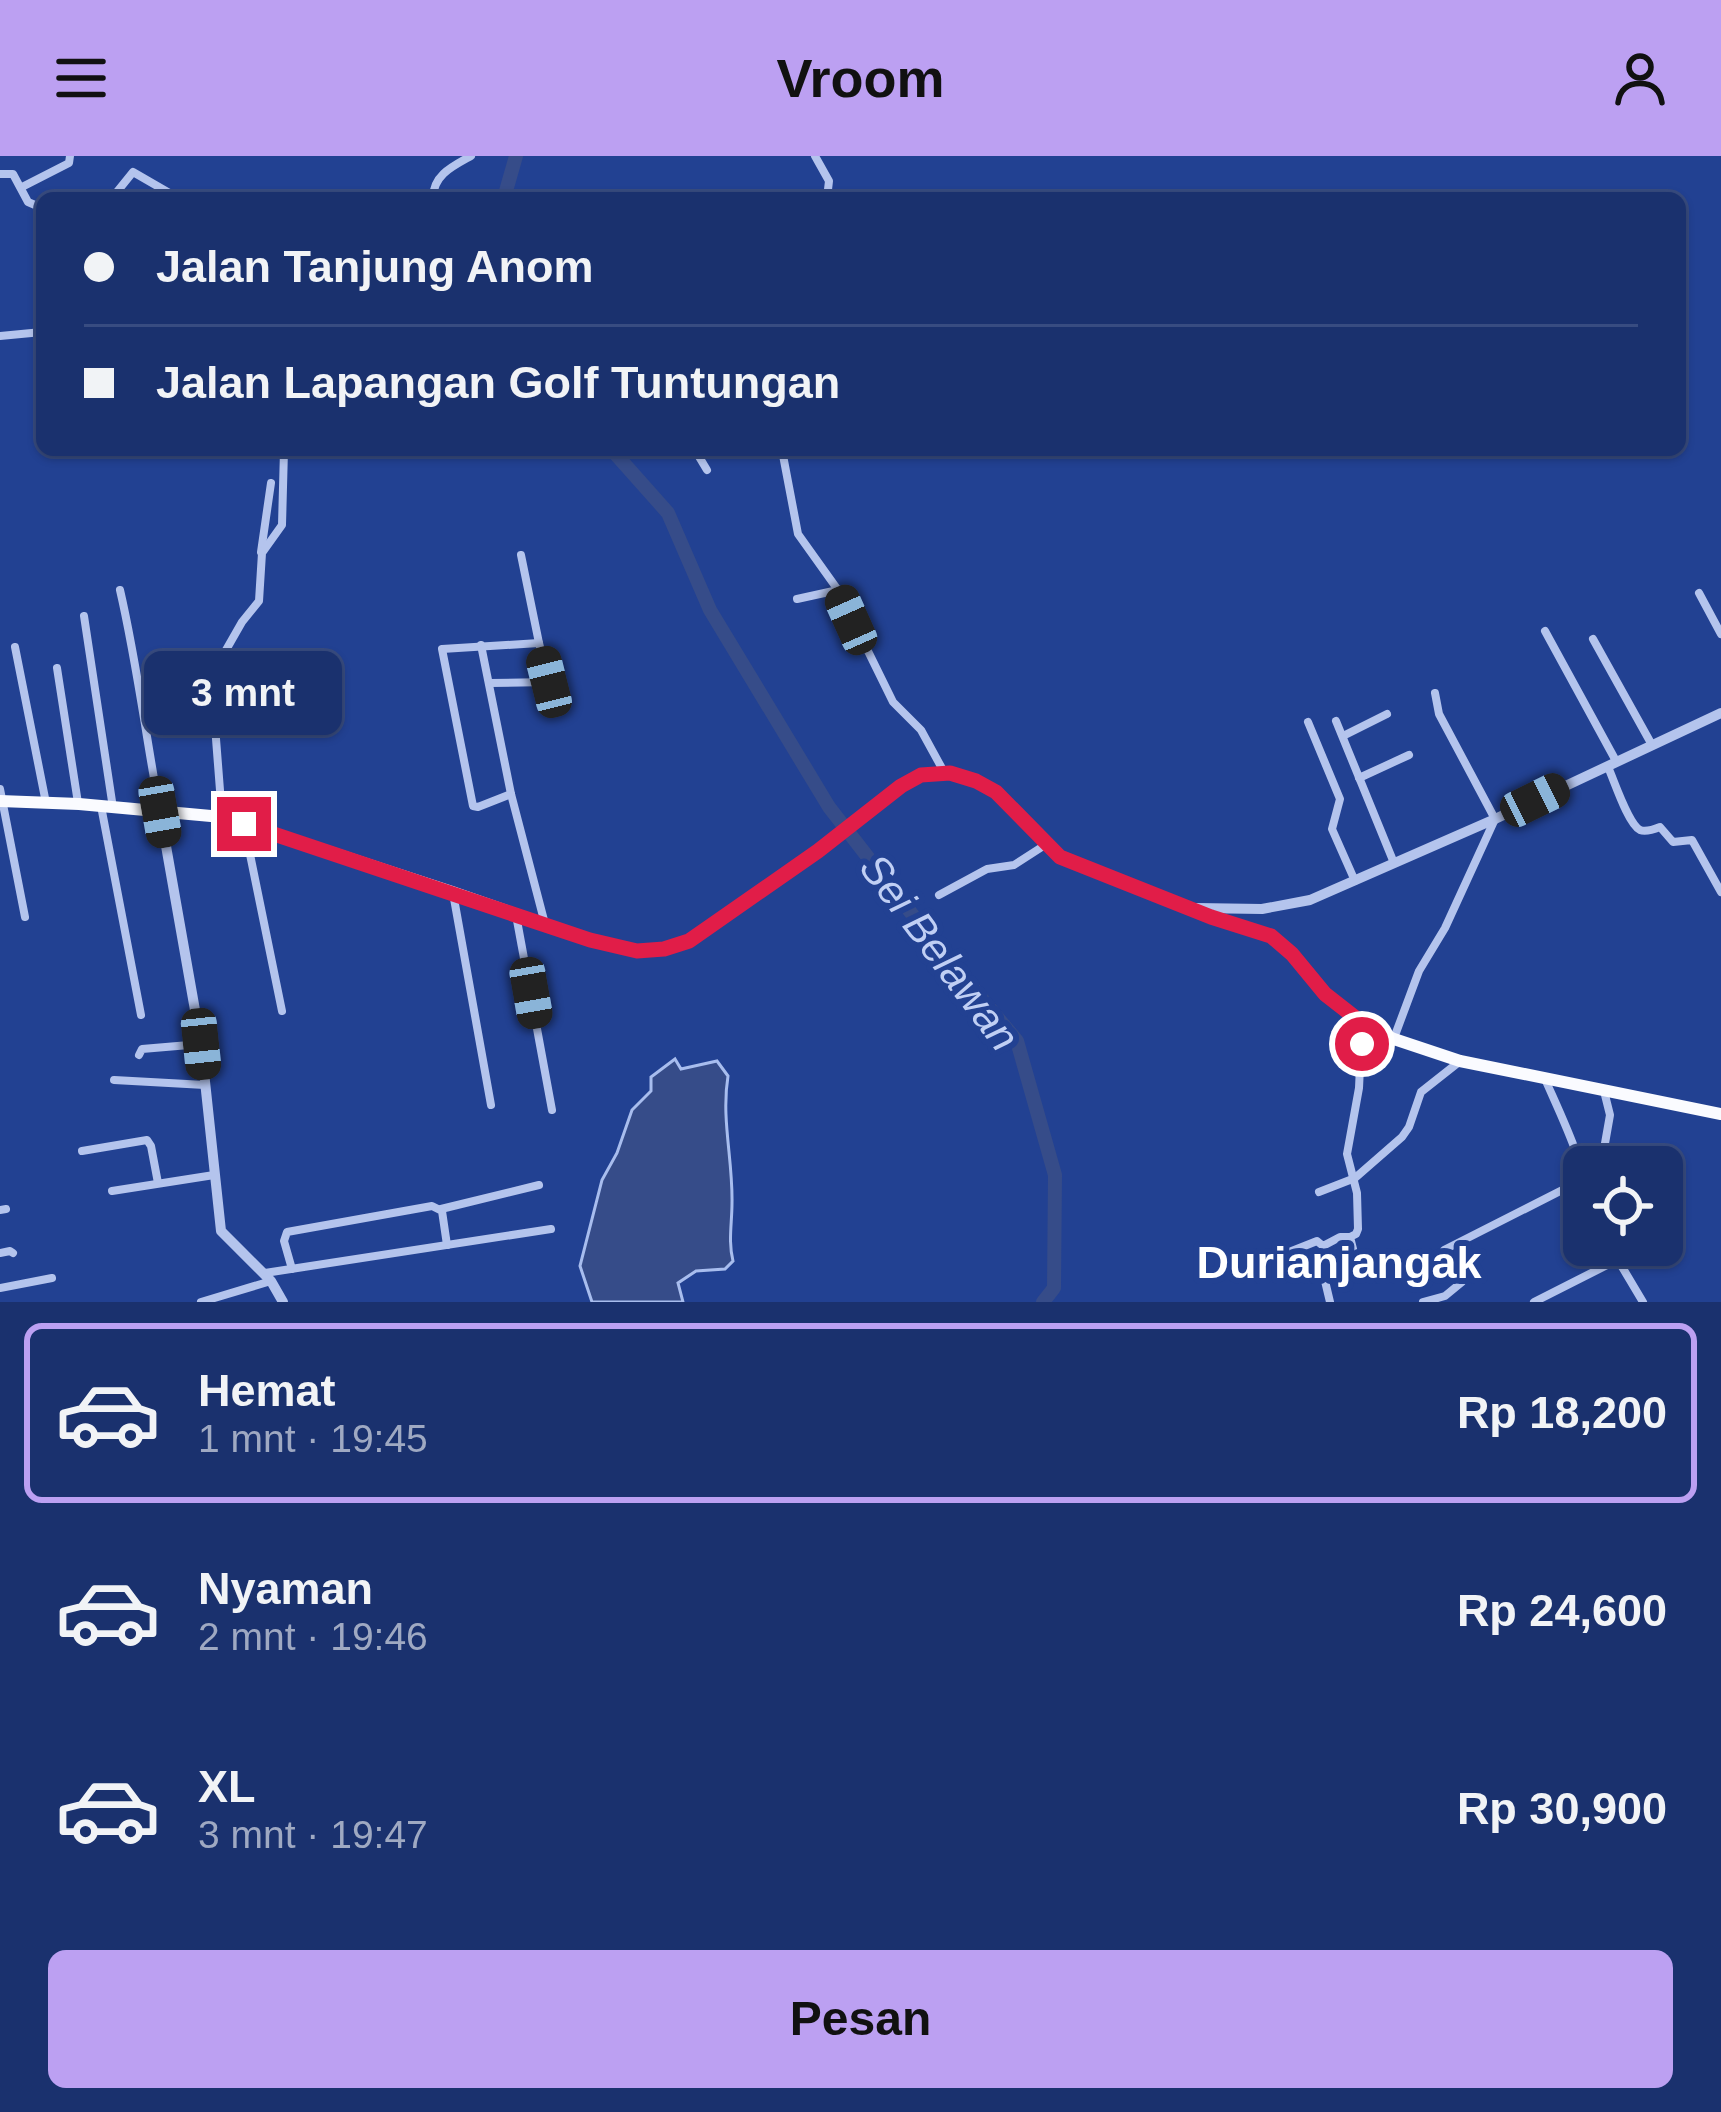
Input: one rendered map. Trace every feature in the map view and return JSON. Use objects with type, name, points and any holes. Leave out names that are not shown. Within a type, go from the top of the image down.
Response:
[{"type":"main road","points":[[1,797],[222,817],[628,950],[664,949],[699,935],[914,777],[945,773],[996,792],[1045,845],[1069,862],[1271,936],[1325,994],[1362,1023],[1394,1040],[1460,1061],[1721,1114]]},
{"type":"street","points":[[22,187],[62,167],[70,156]]},
{"type":"street","points":[[433,192],[444,172],[472,156]]},
{"type":"street","points":[[815,156],[829,181],[828,192]]},
{"type":"street","points":[[117,192],[132,172],[167,192]]},
{"type":"street","points":[[0,174],[13,174],[28,202],[36,205]]},
{"type":"street","points":[[0,336],[36,333]]},
{"type":"street","points":[[262,553],[283,525],[284,456]]},
{"type":"street","points":[[698,456],[706,470]]},
{"type":"street","points":[[783,456],[796,529],[838,590],[893,702],[921,730],[945,773]]},
{"type":"street","points":[[222,817],[214,712],[222,657],[259,601],[260,543],[272,483]]},
{"type":"street","points":[[521,555],[550,702]]},
{"type":"street","points":[[120,590],[201,1044],[223,1236],[267,1277],[283,1302]]},
{"type":"street","points":[[797,599],[838,590]]},
{"type":"street","points":[[1699,593],[1721,634]]},
{"type":"street","points":[[84,616],[107,807],[141,1015]]},
{"type":"street","points":[[1545,631],[1612,763],[1630,818],[1645,831],[1660,827],[1673,842],[1692,840],[1721,892]]},
{"type":"street","points":[[1594,639],[1652,745]]},
{"type":"street","points":[[511,794],[473,806],[442,649],[539,643]]},
{"type":"street","points":[[481,645],[511,794],[546,926]]},
{"type":"street","points":[[15,646],[46,803]]},
{"type":"street","points":[[57,668],[79,804]]},
{"type":"street","points":[[490,683],[549,682]]},
{"type":"street","points":[[1435,693],[1439,715],[1495,819]]},
{"type":"street","points":[[1193,908],[1288,906],[1495,819],[1721,713]]},
{"type":"street","points":[[1343,736],[1387,715]]},
{"type":"street","points":[[1336,721],[1394,863]]},
{"type":"street","points":[[1308,722],[1340,799],[1332,829],[1355,881]]},
{"type":"street","points":[[1359,778],[1409,755]]},
{"type":"street","points":[[1,797],[25,917]]},
{"type":"street","points":[[1394,1040],[1420,971],[1495,819]]},
{"type":"street","points":[[244,824],[281,1011]]},
{"type":"street","points":[[939,895],[987,869],[1013,866],[1045,845]]},
{"type":"street","points":[[452,892],[491,1105]]},
{"type":"street","points":[[516,915],[552,1110]]},
{"type":"street","points":[[1350,1238],[1358,1229],[1355,1178],[1347,1154],[1359,1088],[1362,1023]]},
{"type":"street","points":[[139,1054],[142,1048],[201,1044]]},
{"type":"street","points":[[1319,1192],[1355,1178],[1402,1137],[1421,1092],[1460,1061]]},
{"type":"street","points":[[1545,1079],[1573,1146]]},
{"type":"street","points":[[114,1080],[205,1085]]},
{"type":"street","points":[[1604,1091],[1610,1115],[1605,1146]]},
{"type":"street","points":[[82,1151],[148,1141],[158,1184]]},
{"type":"street","points":[[112,1191],[216,1174]]},
{"type":"street","points":[[292,1269],[284,1241],[287,1232],[432,1206],[441,1209],[538,1185]]},
{"type":"street","points":[[1423,1302],[1445,1296],[1462,1282],[1460,1274],[1445,1262],[1444,1250],[1563,1190]]},
{"type":"street","points":[[441,1209],[447,1245]]},
{"type":"street","points":[[201,1302],[292,1269],[551,1228]]},
{"type":"street","points":[[1244,1270],[1316,1241],[1322,1246],[1340,1237],[1350,1238]]},
{"type":"street","points":[[1330,1302],[1326,1279],[1355,1261],[1350,1238]]},
{"type":"street","points":[[0,1253],[14,1253]]},
{"type":"street","points":[[1534,1302],[1605,1266]]},
{"type":"street","points":[[1621,1266],[1643,1302]]},
{"type":"street","points":[[0,1288],[52,1278]]},
{"type":"water","points":[[675,1059],[681,1069],[717,1061],[728,1076],[733,1261],[725,1269],[696,1271],[678,1283],[683,1302],[592,1302],[580,1266],[602,1180],[632,1110],[651,1091],[651,1077]]},
{"type":"waterway","name":"Sei Belawan","points":[[506,192],[516,156]]},
{"type":"waterway","name":"Sei Belawan","points":[[617,456],[668,513],[710,610],[829,807],[1017,1041],[1055,1175],[1054,1288],[1043,1302]]},
{"type":"district","name":"Durianjangak","points":[[1339,1262]]},
{"type":"route","points":[[244,824],[590,940],[628,950],[664,949],[699,935],[914,777],[950,773],[996,792],[1060,857],[1271,936],[1325,994],[1362,1023],[1362,1044]]}]
